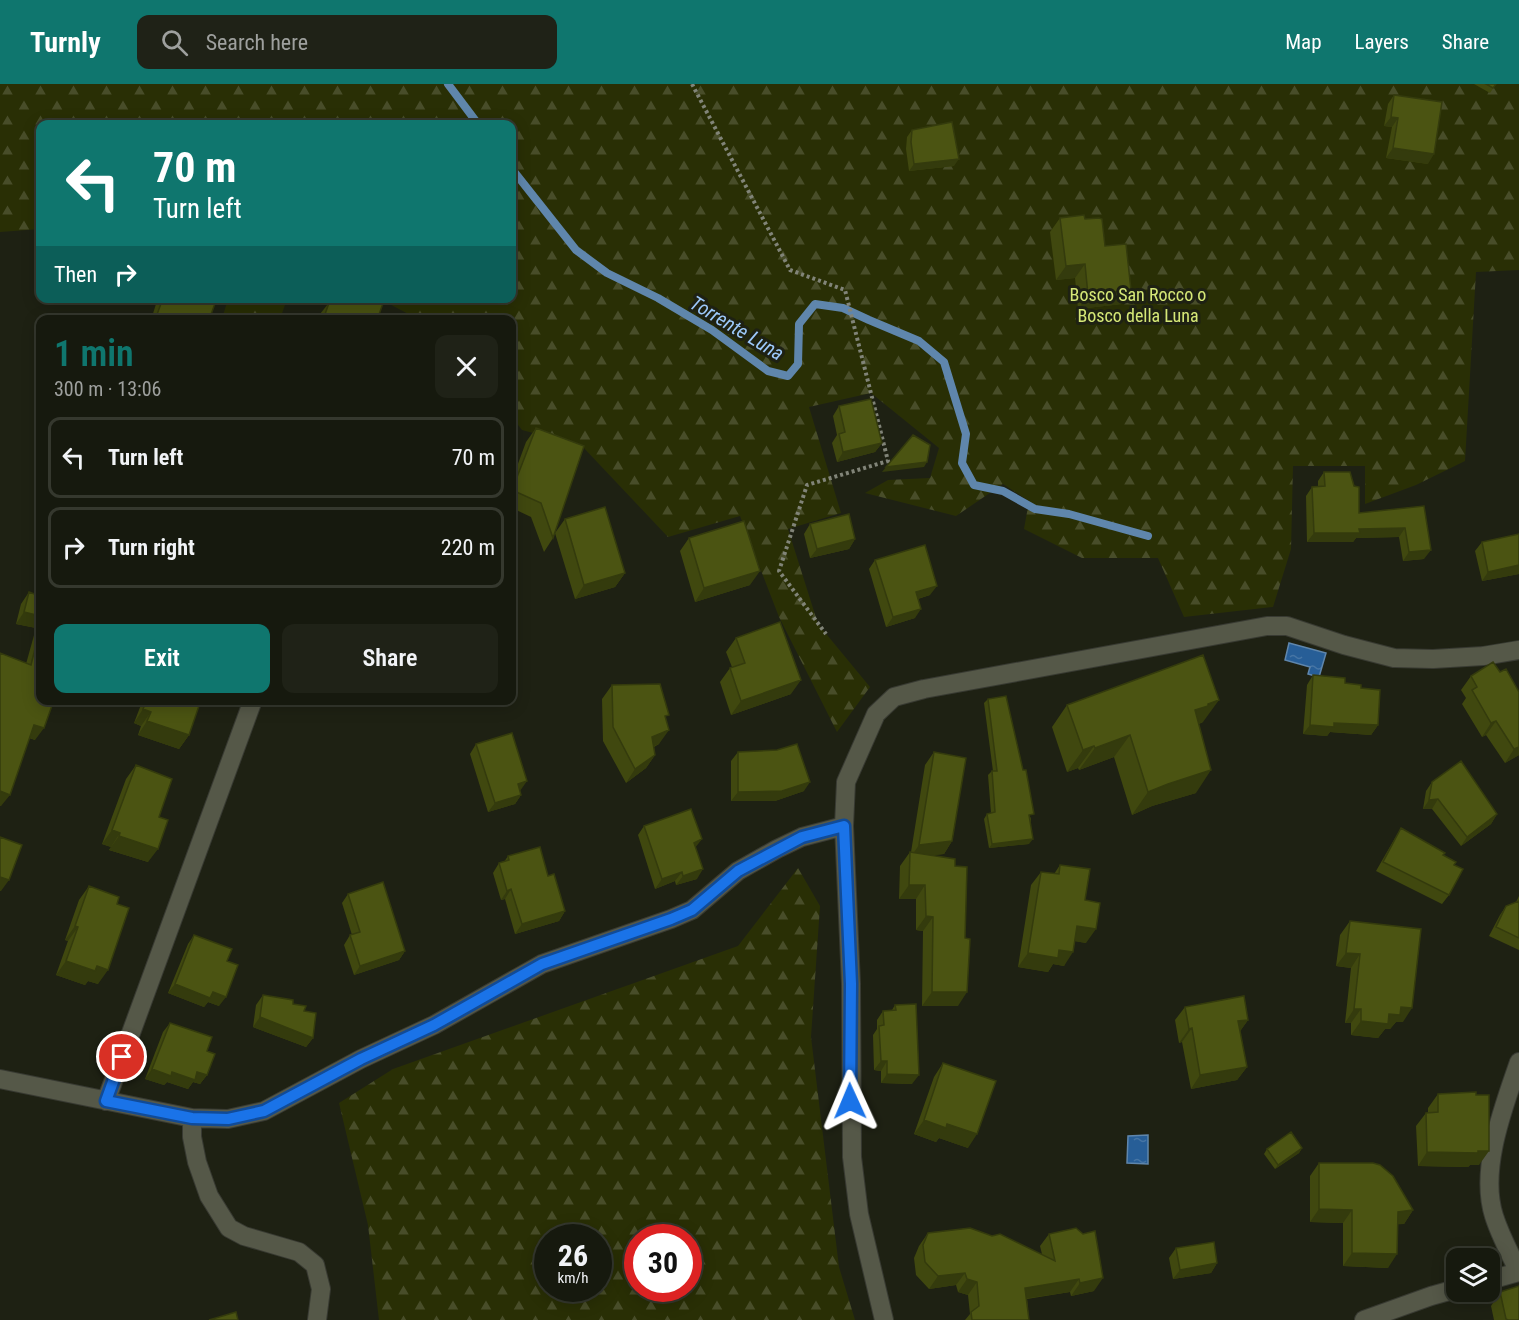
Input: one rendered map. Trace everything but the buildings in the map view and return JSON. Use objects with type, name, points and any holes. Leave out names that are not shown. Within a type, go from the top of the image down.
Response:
[{"type":"street","points":[[884,1320],[859,1214],[852,1157],[851,984],[844,826],[846,782],[876,714],[894,697],[924,689],[1267,626],[1287,626],[1344,645],[1394,658],[1443,659],[1519,650]]},
{"type":"street","points":[[106,1101],[251,705]]},
{"type":"street","points":[[0,1079],[192,1118],[228,1119],[264,1111],[361,1059],[434,1025],[542,964],[692,910],[738,871],[802,837],[844,826]]},
{"type":"street","points":[[1500,1277],[1519,1272],[1493,1215],[1490,1184],[1494,1144],[1519,1062]]},
{"type":"street","points":[[192,1118],[192,1137],[197,1162],[209,1196],[229,1228],[244,1236],[299,1252],[315,1265],[321,1289],[317,1320]]},
{"type":"street","points":[[1364,1320],[1446,1292]]},
{"type":"path","points":[[692,84],[790,270],[845,290],[888,461],[807,485],[778,571],[826,634]]},
{"type":"green space","name":"Bosco San Rocco o Bosco della Luna","points":[[0,84],[1519,84],[1519,270],[1476,272],[1465,461],[1416,485],[1365,504],[1365,466],[1293,466],[1291,549],[1273,607],[1184,617],[1158,558],[1082,558],[1024,529],[1029,501],[1003,484],[956,516],[865,493],[888,480],[930,478],[939,448],[871,393],[809,407],[841,513],[788,529],[818,624],[870,687],[837,732],[779,617],[740,516],[668,537],[582,446],[522,430],[516,422],[516,315],[410,315],[388,303],[516,303],[516,120],[36,120],[36,229],[0,232]]},
{"type":"green space","points":[[227,303],[286,303],[281,315],[223,315]]},
{"type":"green space","points":[[798,868],[820,906],[811,1037],[839,1267],[855,1320],[379,1320],[368,1225],[339,1103],[393,1069],[738,946]]},
{"type":"water","points":[[1289,643],[1326,653],[1319,677],[1308,674],[1310,667],[1285,660]]},
{"type":"water","points":[[1148,1135],[1148,1164],[1127,1163],[1128,1136]]},
{"type":"waterway","name":"Torrente Luna","points":[[448,84],[475,120]]},
{"type":"waterway","name":"Torrente Luna","points":[[516,174],[576,250],[607,273],[658,298],[712,330],[768,371],[788,376],[798,364],[799,324],[815,304],[843,308],[919,341],[944,362],[966,434],[962,463],[974,485],[1003,491],[1035,509],[1069,514],[1148,536]]},
{"type":"route","points":[[122,1057],[106,1101],[192,1118],[228,1119],[264,1111],[361,1059],[434,1025],[542,964],[692,910],[738,871],[802,837],[844,826],[851,984],[850,1101]]}]
